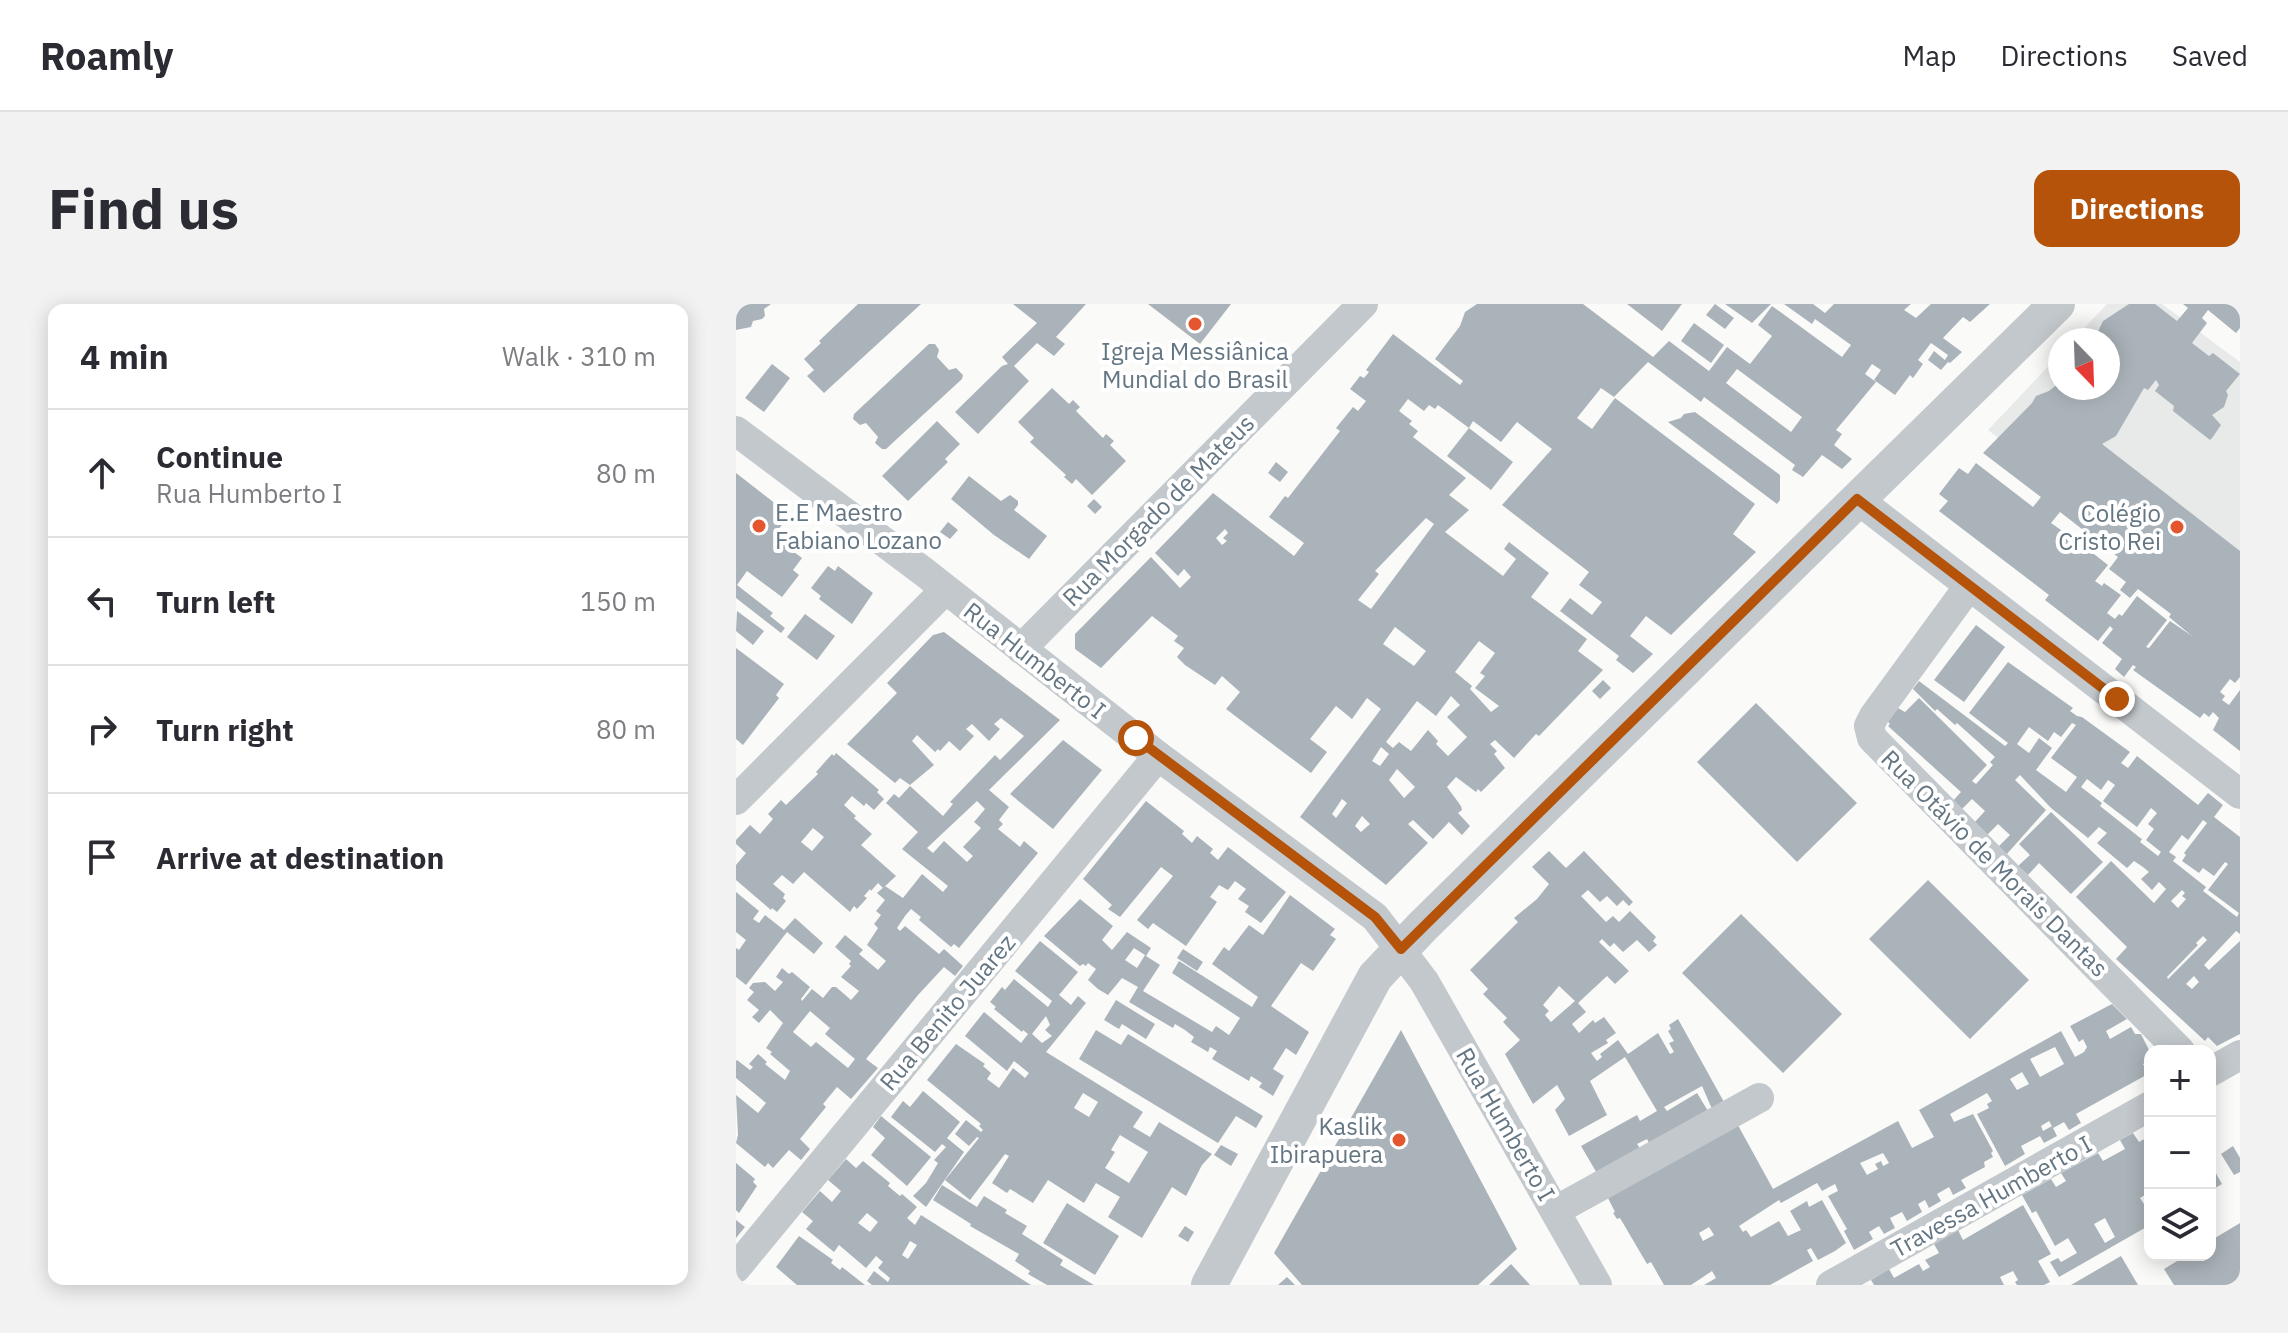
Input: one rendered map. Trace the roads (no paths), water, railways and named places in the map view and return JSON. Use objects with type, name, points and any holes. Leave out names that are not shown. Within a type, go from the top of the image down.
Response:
[{"type":"street","name":"Rua Morgado de Mateus","points":[[1021,649],[1363,304]]},
{"type":"street","points":[[1209,1285],[1375,977],[2050,306]]},
{"type":"street","name":"Rua Humberto I","points":[[736,431],[1158,756],[1375,917],[1424,981],[1597,1285]]},
{"type":"street","points":[[1857,499],[2240,794]]},
{"type":"street","name":"Rua Otávio de Morais Dantas","points":[[1969,586],[1874,716],[1869,726],[1872,738],[2174,1045]]},
{"type":"street","points":[[736,800],[945,590]]},
{"type":"street","name":"Rua Benito Juarez","points":[[736,1268],[1158,756]]},
{"type":"street","points":[[2216,1069],[2240,1055]]},
{"type":"street","points":[[1555,1211],[1759,1098]]},
{"type":"street","name":"Travessa Humberto I","points":[[1831,1285],[2144,1109]]},
{"type":"place","name":"Igreja Messiânica Mundial do Brasil","points":[[1195,324]]},
{"type":"place","name":"E.E Maestro Fabiano Lozano","points":[[759,526]]},
{"type":"place","name":"Colégio Cristo Rei","points":[[2177,527]]},
{"type":"place","name":"Kaslik Ibirapuera","points":[[1399,1140]]}]
